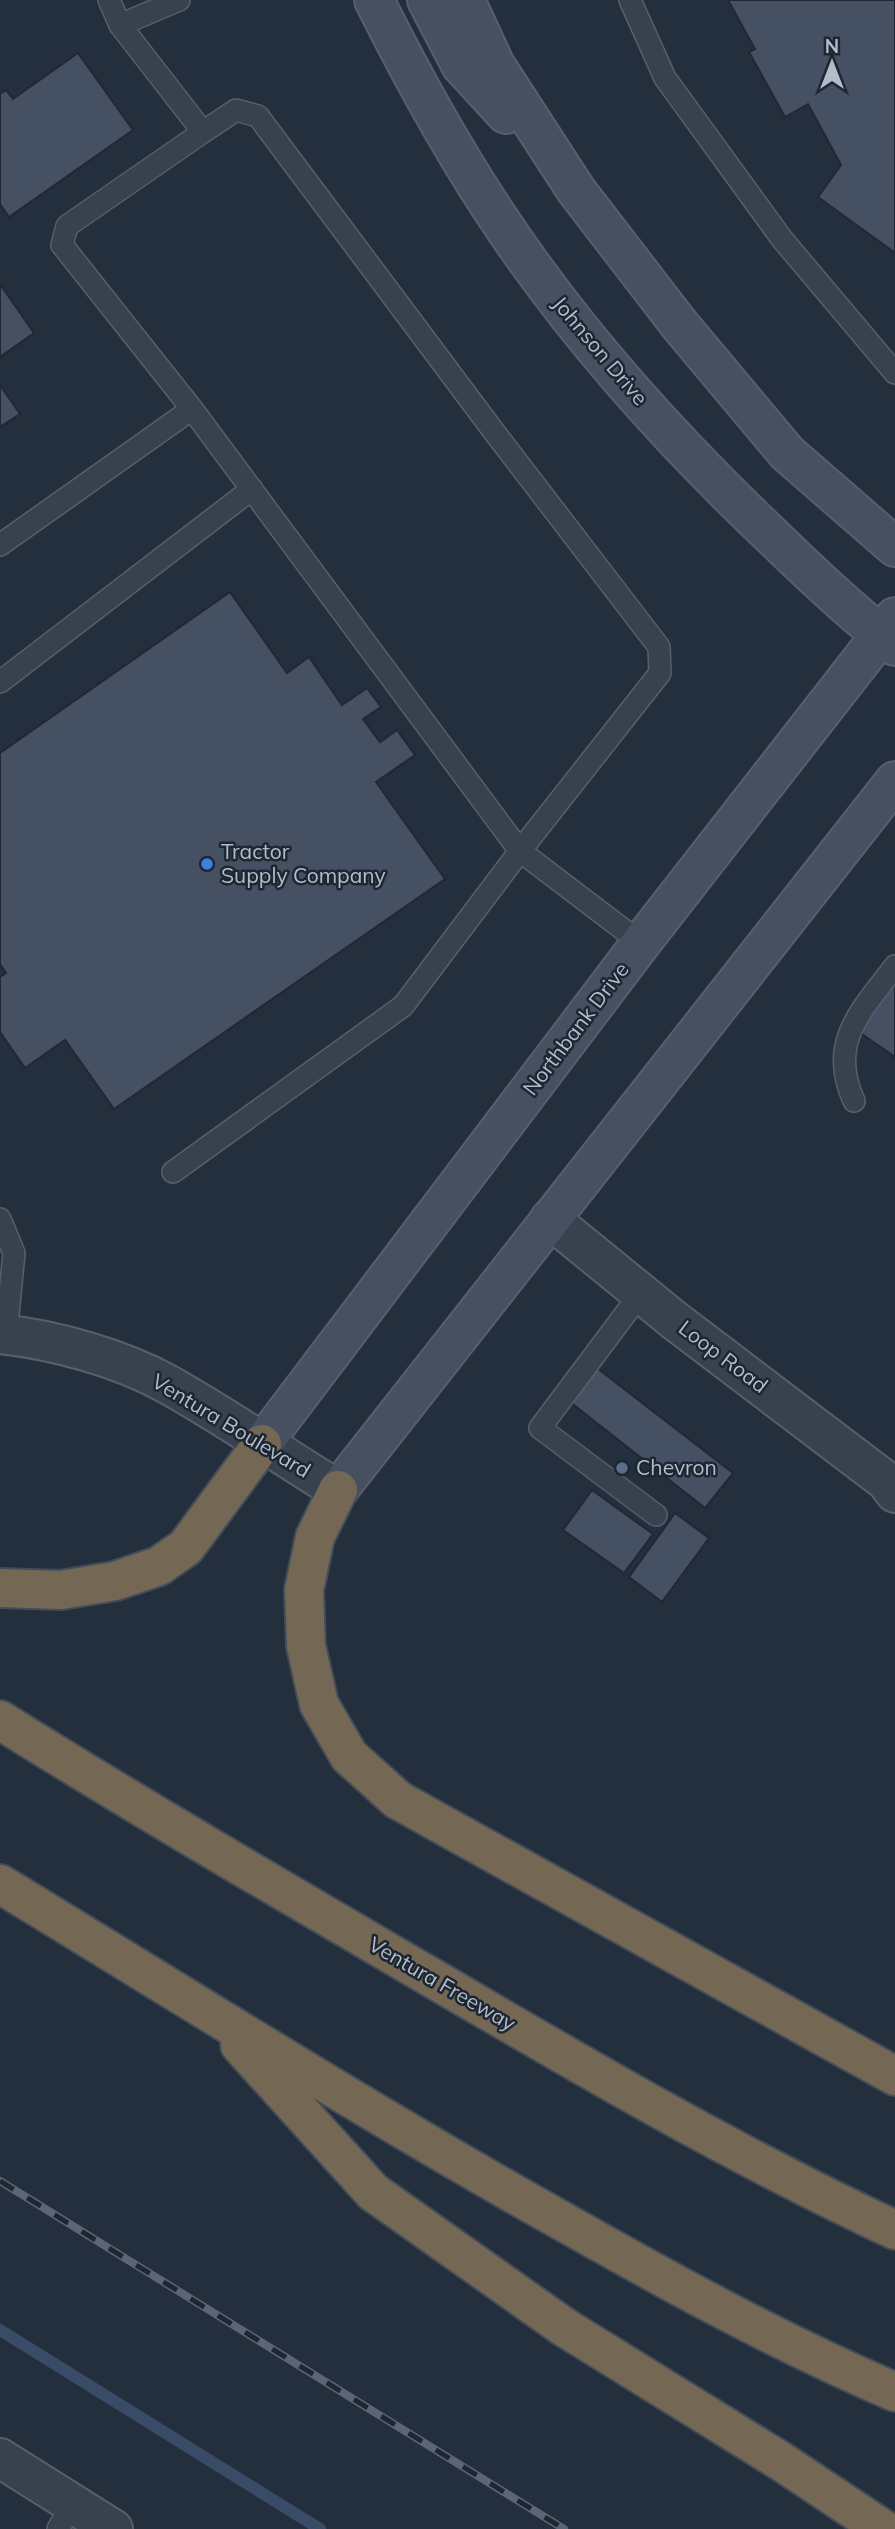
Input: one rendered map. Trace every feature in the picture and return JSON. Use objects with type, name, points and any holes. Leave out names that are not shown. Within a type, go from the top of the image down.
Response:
[{"type":"highway","points":[[0,1588],[61,1590],[115,1581],[159,1566],[186,1547],[262,1444]]},
{"type":"highway","points":[[338,1490],[316,1537],[304,1590],[306,1646],[319,1704],[349,1756],[398,1800],[895,2076]]},
{"type":"highway","name":"Ventura Freeway","points":[[0,1720],[137,1806],[536,2039],[722,2144],[895,2230]]},
{"type":"highway","points":[[0,1884],[439,2153],[685,2290],[836,2367],[895,2392]]},
{"type":"highway","points":[[210,2012],[373,2192],[564,2327],[779,2460],[883,2529]]},
{"type":"main road","name":"Johnson Drive","points":[[374,0],[414,77],[464,163],[508,233],[561,306],[665,429],[724,490],[837,598],[890,633]]},
{"type":"main road","points":[[427,0],[461,65],[576,190]]},
{"type":"main road","points":[[465,0],[495,65],[576,190],[679,324],[788,453],[895,547]]},
{"type":"main road","name":"Northbank Drive","points":[[262,1444],[641,943],[890,633]]},
{"type":"main road","points":[[338,1490],[895,781]]},
{"type":"street","name":"Loop Road","points":[[550,1219],[641,1293],[886,1480],[895,1493]]},
{"type":"street","name":"Ventura Boulevard","points":[[3,1334],[59,1344],[114,1361],[167,1384],[338,1490]]},
{"type":"street","points":[[0,2458],[65,2516],[113,2529]]},
{"type":"lane","points":[[109,0],[120,25],[203,132]]},
{"type":"lane","points":[[120,25],[180,0]]},
{"type":"lane","points":[[630,0],[665,78],[782,239],[895,373]]},
{"type":"lane","points":[[173,1172],[403,1006],[520,851],[660,673],[659,648],[258,116],[236,110],[66,226],[62,245],[192,409],[520,851],[641,943]]},
{"type":"lane","points":[[0,545],[192,409]]},
{"type":"lane","points":[[0,682],[252,489]]},
{"type":"lane","points":[[854,1101],[847,1080],[846,1037],[856,1018],[895,966]]},
{"type":"lane","points":[[0,1219],[14,1253],[3,1334]]},
{"type":"lane","points":[[641,1293],[540,1428],[656,1515]]},
{"type":"building","points":[[728,0],[895,0],[895,253],[818,197],[841,165],[808,104],[785,117],[749,52],[755,49]]},
{"type":"building","points":[[78,53],[133,130],[9,217],[0,204],[0,94],[6,90],[13,99]]},
{"type":"building","points":[[0,284],[34,333],[0,357]]},
{"type":"building","points":[[0,385],[20,414],[0,427]]},
{"type":"building","points":[[230,592],[287,673],[309,657],[342,705],[367,688],[381,707],[363,719],[380,742],[397,730],[415,755],[376,782],[445,879],[114,1109],[65,1040],[25,1068],[0,1032],[0,977],[6,973],[0,964],[0,753]]},
{"type":"building","points":[[895,974],[895,1057],[856,1030]]},
{"type":"building","points":[[597,1368],[733,1473],[705,1508],[570,1402]]},
{"type":"building","points":[[592,1490],[653,1534],[624,1573],[563,1530]]},
{"type":"building","points":[[675,1513],[709,1538],[662,1602],[629,1577]]},
{"type":"waterway","points":[[0,2330],[320,2529]]},
{"type":"railway","points":[[0,2181],[564,2529]]},
{"type":"place","name":"Tractor Supply Company","points":[[207,864]]},
{"type":"place","name":"Chevron","points":[[622,1468]]}]
